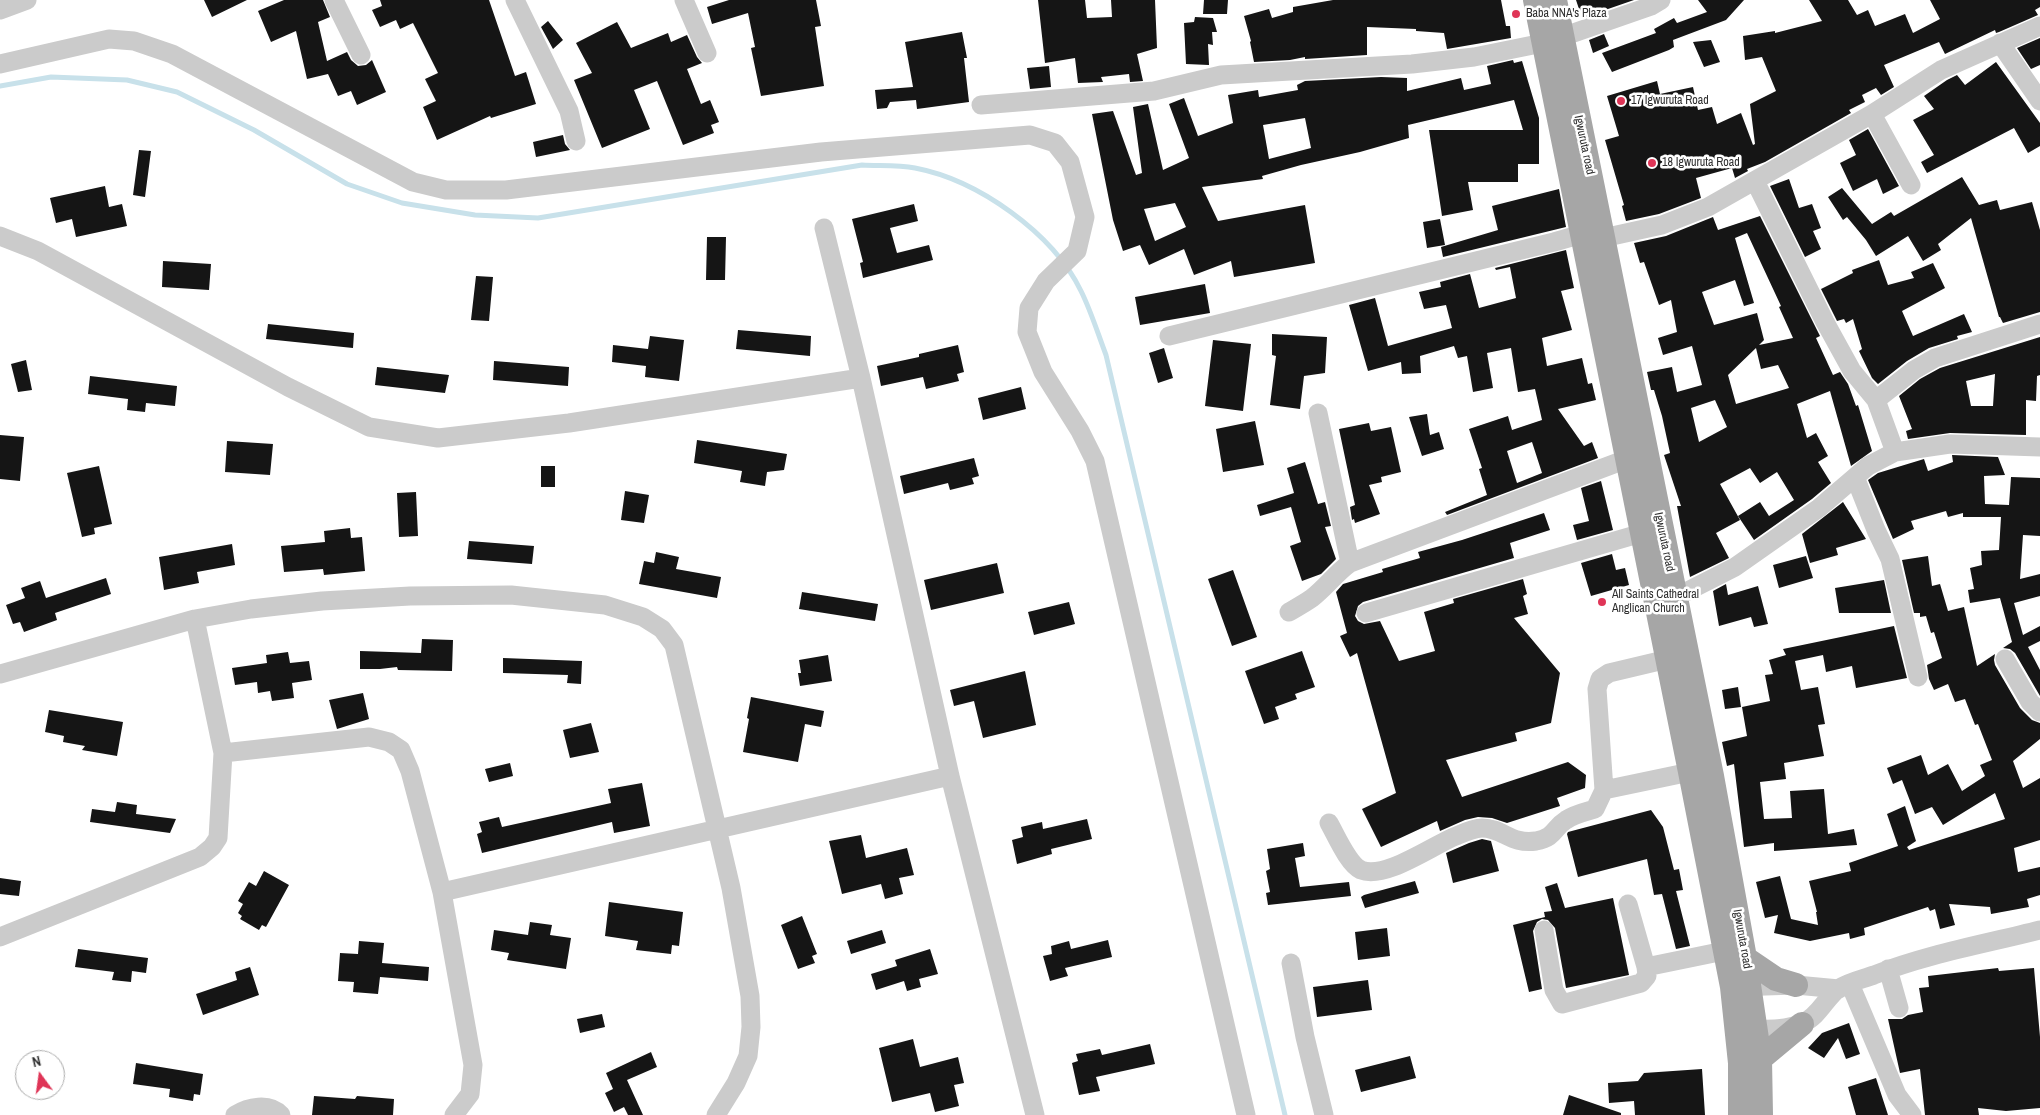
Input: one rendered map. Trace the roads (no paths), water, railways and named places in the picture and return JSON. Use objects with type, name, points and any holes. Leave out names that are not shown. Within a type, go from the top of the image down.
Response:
[{"type":"main road","name":"Igwuruta road","points":[[1535,0],[1553,40],[1593,236],[1676,597],[1747,1029],[1740,1115]]},
{"type":"main road","name":"Igwuruta road","points":[[1553,40],[1555,0]]},
{"type":"main road","name":"Igwuruta road","points":[[1593,236],[1627,459],[1690,772],[1735,955]]},
{"type":"main road","points":[[1735,955],[1776,979],[1796,986]]},
{"type":"main road","points":[[1760,1059],[1802,1024]]},
{"type":"main road","name":"Igwuruta road","points":[[1747,1029],[1760,1059],[1761,1115]]},
{"type":"street","points":[[0,10],[27,0]]},
{"type":"street","points":[[334,0],[361,55]]},
{"type":"street","points":[[515,0],[569,111],[576,141]]},
{"type":"street","points":[[684,0],[707,53]]},
{"type":"street","points":[[981,105],[1154,91],[1221,75],[1412,64],[1474,57],[1553,40],[1650,6],[1661,0]]},
{"type":"street","points":[[1169,336],[1554,242],[1662,225],[1708,206],[1755,181],[1872,114],[1942,70],[2040,26]]},
{"type":"street","points":[[0,64],[109,39],[134,41],[172,54],[413,182],[446,190],[506,190],[821,152],[1030,135],[1055,143],[1070,162],[1085,217],[1077,252],[1046,281],[1029,308],[1027,332],[1043,372],[1080,430],[1095,461],[1246,1115]]},
{"type":"street","points":[[2000,43],[2040,101]]},
{"type":"street","points":[[1872,114],[1911,185]]},
{"type":"street","points":[[1755,181],[1829,330],[1852,371],[1876,400],[1895,452]]},
{"type":"street","points":[[824,228],[861,378],[950,776],[1035,1115]]},
{"type":"street","points":[[0,236],[38,251],[288,387],[369,427],[428,437],[438,438],[569,423],[861,378]]},
{"type":"street","points":[[1876,400],[1914,370],[1935,358],[2040,324]]},
{"type":"street","points":[[1318,413],[1350,563]]},
{"type":"street","points":[[1676,597],[1734,567],[1819,508],[1868,466],[1895,452],[1950,444],[2040,447]]},
{"type":"street","points":[[1289,612],[1312,599],[1338,572],[1350,563],[1627,459]]},
{"type":"street","points":[[1855,477],[1890,559],[1918,677]]},
{"type":"street","points":[[1366,613],[1642,533]]},
{"type":"street","points":[[0,674],[195,618],[322,601],[410,596],[502,595],[605,605],[643,617],[662,629],[674,645],[696,733],[744,953],[750,996],[751,1027],[748,1056],[736,1083],[716,1115]]},
{"type":"street","points":[[0,937],[200,857],[212,848],[218,838],[220,824],[223,753],[195,618]]},
{"type":"street","points":[[1329,823],[1349,859],[1360,869],[1372,872],[1388,869],[1456,836],[1480,828],[1494,830],[1517,841],[1536,841],[1552,836],[1564,821],[1595,809],[1604,790],[1597,689],[1600,679],[1609,673],[1668,659]]},
{"type":"street","points":[[2005,659],[2030,702],[2040,712]]},
{"type":"street","points":[[223,753],[369,737],[389,742],[401,750],[410,771],[442,892],[473,1065],[470,1094],[454,1115]]},
{"type":"street","points":[[1604,790],[1690,772]]},
{"type":"street","points":[[442,892],[950,776]]},
{"type":"street","points":[[1544,930],[1554,990],[1562,1004],[1641,984],[1647,976],[1646,967],[1628,904]]},
{"type":"street","points":[[1741,986],[1845,986],[1888,969],[2040,930]]},
{"type":"street","points":[[1646,967],[1735,955]]},
{"type":"street","points":[[1291,963],[1324,1115]]},
{"type":"street","points":[[1888,969],[1899,1008]]},
{"type":"street","points":[[1747,1029],[1802,1024],[1813,1017],[1845,986]]},
{"type":"street","points":[[1845,986],[1897,1095],[1912,1115]]},
{"type":"street","points":[[235,1115],[248,1108],[256,1107],[277,1111],[281,1115]]},
{"type":"waterway","points":[[0,86],[51,77],[127,80],[177,92],[254,130],[347,184],[402,203],[475,215],[538,218],[862,165],[909,167],[939,174],[964,184],[1011,212],[1052,249],[1068,270],[1085,299],[1106,355],[1285,1115]]},
{"type":"place","name":"Baba NNA's Plaza","points":[[1516,14]]},
{"type":"place","name":"17 Igwuruta Road","points":[[1621,101]]},
{"type":"place","name":"18 Igwuruta Road","points":[[1652,163]]},
{"type":"place","name":"All Saints Cathedral Anglican Church","points":[[1602,602]]}]
